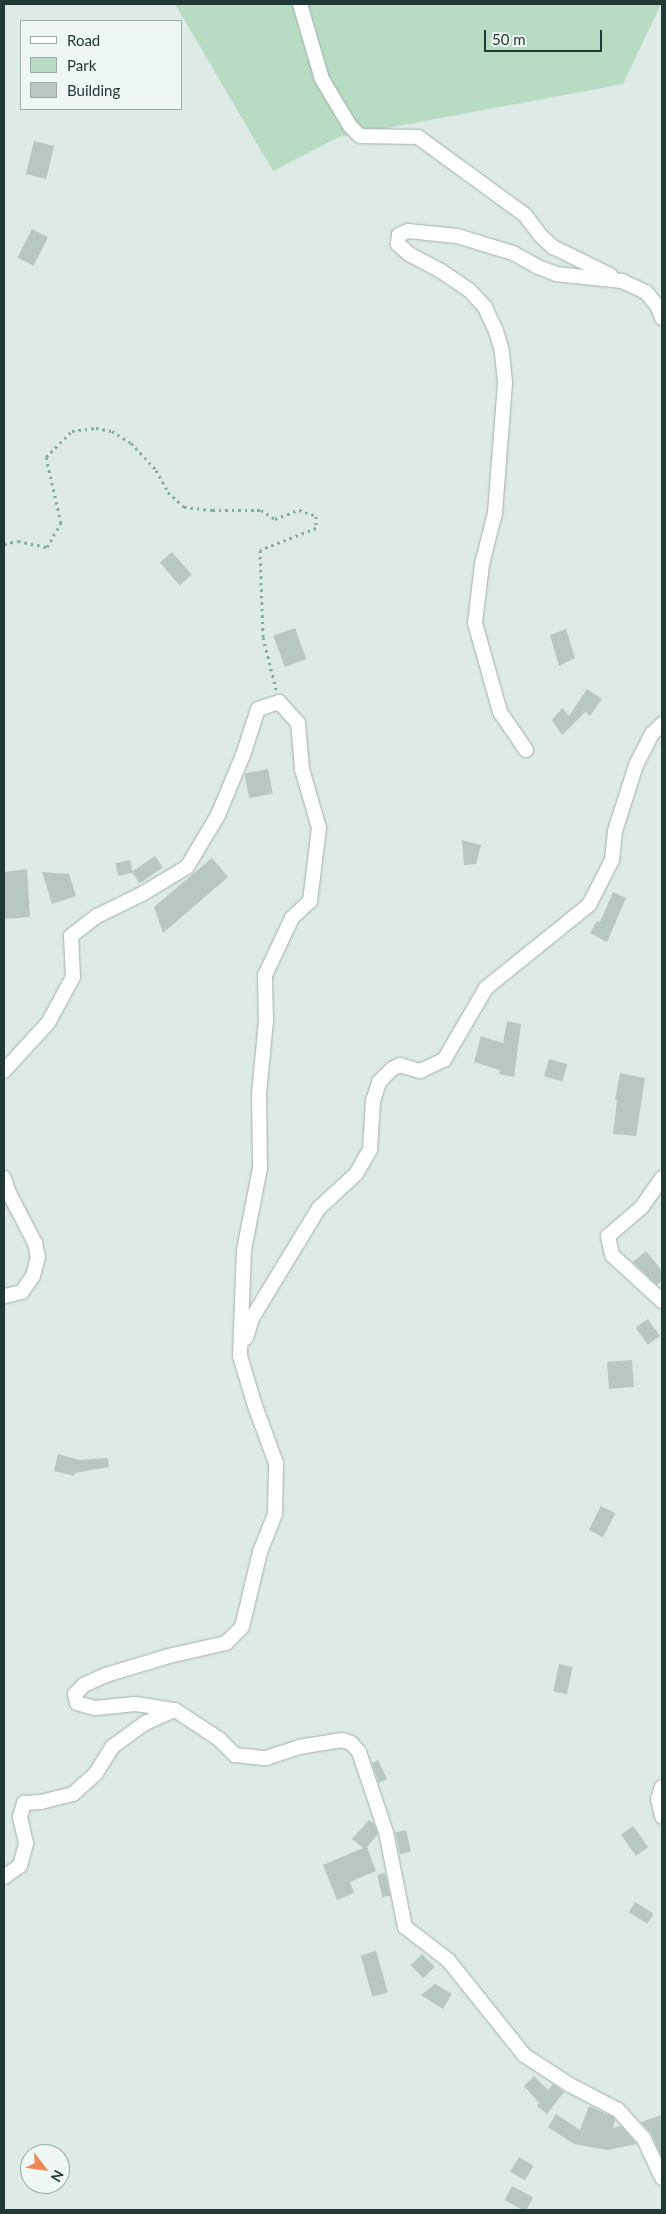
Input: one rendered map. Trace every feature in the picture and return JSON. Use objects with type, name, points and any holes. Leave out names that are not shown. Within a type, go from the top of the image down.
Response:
[{"type":"street","points":[[300,4],[322,79],[350,126],[360,136],[418,137],[525,216],[540,235],[553,247],[646,292],[658,307],[662,318]]},
{"type":"street","points":[[526,750],[500,712],[475,623],[482,564],[495,513],[505,382],[502,351],[496,331],[485,307],[469,290],[404,249],[398,244],[399,236],[408,231],[457,236],[513,253],[538,267],[556,274],[622,281]]},
{"type":"street","points":[[4,1071],[48,1023],[73,977],[71,936],[97,916],[142,894],[186,867],[218,815],[244,755],[258,709],[279,702],[298,723],[302,769],[319,828],[310,901],[292,918],[265,975],[266,1021],[259,1094],[260,1168],[244,1250],[240,1356],[255,1406],[276,1463],[275,1514],[260,1552],[242,1627],[226,1643],[169,1656],[106,1675],[84,1685],[75,1694],[77,1703],[94,1708],[136,1704],[175,1710],[219,1739],[235,1755],[266,1758],[299,1747],[342,1740],[351,1743],[359,1752],[386,1832],[405,1927],[448,1960],[524,2055],[570,2085],[618,2110],[644,2139],[662,2178]]},
{"type":"street","points":[[240,1356],[252,1318],[319,1208],[356,1174],[370,1150],[373,1101],[379,1082],[392,1069],[400,1065],[420,1071],[444,1060],[486,988],[589,905],[612,860],[615,832],[636,765],[652,734],[662,724]]},
{"type":"street","points":[[4,1178],[8,1191],[35,1243],[38,1257],[33,1276],[22,1292],[4,1296]]},
{"type":"street","points":[[662,1178],[642,1207],[608,1236],[612,1255],[662,1301]]},
{"type":"street","points":[[4,1877],[20,1866],[26,1842],[20,1816],[24,1803],[41,1802],[73,1794],[96,1773],[112,1747],[145,1723],[175,1710]]},
{"type":"street","points":[[662,1787],[658,1799],[662,1817]]},
{"type":"path","points":[[4,544],[18,541],[47,547],[61,523],[46,457],[72,430],[96,428],[112,431],[131,443],[156,470],[168,492],[184,507],[212,510],[261,510],[275,519],[299,510],[316,516],[316,528],[260,550],[263,637],[279,702]]},
{"type":"green space","points":[[175,4],[661,4],[623,84],[339,137],[273,171]]},
{"type":"building","points":[[34,141],[54,146],[46,179],[26,174]]},
{"type":"building","points":[[32,229],[48,237],[34,266],[17,258]]},
{"type":"building","points":[[172,552],[192,575],[180,585],[160,562]]},
{"type":"building","points":[[295,628],[306,659],[285,667],[273,636]]},
{"type":"building","points":[[566,629],[575,658],[559,666],[550,635]]},
{"type":"building","points":[[587,689],[602,699],[590,716],[585,712],[562,735],[552,720],[562,708],[569,716]]},
{"type":"building","points":[[268,769],[273,794],[249,798],[244,774]]},
{"type":"building","points":[[462,840],[481,845],[476,864],[464,865]]},
{"type":"building","points":[[155,856],[163,868],[140,883],[132,872]]},
{"type":"building","points":[[212,858],[228,877],[163,933],[154,907]]},
{"type":"building","points":[[130,860],[133,873],[118,876],[115,863]]},
{"type":"building","points":[[27,869],[30,917],[4,919],[4,872]]},
{"type":"building","points":[[42,872],[69,874],[76,896],[52,904]]},
{"type":"building","points":[[613,892],[626,898],[607,942],[590,933],[597,921],[600,922]]},
{"type":"building","points":[[507,1021],[521,1024],[514,1077],[499,1074],[500,1070],[474,1062],[481,1036],[503,1043]]},
{"type":"building","points":[[549,1059],[567,1064],[562,1082],[544,1076]]},
{"type":"building","points":[[620,1073],[645,1078],[636,1136],[613,1134],[617,1100],[615,1100]]},
{"type":"building","points":[[646,1251],[662,1271],[662,1281],[657,1285],[633,1262]]},
{"type":"building","points":[[648,1319],[660,1336],[648,1345],[636,1328]]},
{"type":"building","points":[[632,1360],[634,1387],[609,1389],[607,1362]]},
{"type":"building","points":[[58,1454],[79,1460],[108,1458],[109,1467],[75,1473],[74,1476],[54,1471]]},
{"type":"building","points":[[601,1506],[615,1513],[603,1537],[589,1530]]},
{"type":"building","points":[[559,1664],[573,1667],[567,1694],[553,1691]]},
{"type":"building","points":[[378,1760],[387,1779],[379,1783],[372,1763]]},
{"type":"building","points":[[369,1820],[374,1824],[378,1834],[367,1847],[376,1871],[350,1882],[354,1893],[337,1900],[323,1865],[363,1848],[352,1839]]},
{"type":"building","points":[[633,1826],[648,1847],[636,1856],[621,1835]]},
{"type":"building","points":[[406,1830],[411,1851],[400,1854],[395,1832]]},
{"type":"building","points":[[385,1873],[390,1895],[382,1897],[377,1875]]},
{"type":"building","points":[[635,1902],[654,1914],[647,1924],[629,1912]]},
{"type":"building","points":[[376,1951],[388,1992],[372,1997],[361,1955]]},
{"type":"building","points":[[422,1954],[435,1967],[423,1978],[411,1965]]},
{"type":"building","points":[[435,1984],[452,1994],[443,2009],[421,1995]]},
{"type":"building","points":[[534,2076],[548,2090],[553,2084],[564,2092],[547,2114],[537,2106],[539,2103],[524,2086]]},
{"type":"building","points":[[589,2106],[613,2117],[615,2120],[613,2128],[621,2126],[637,2144],[607,2150],[574,2144],[548,2127],[556,2114],[580,2130]]},
{"type":"building","points":[[662,2115],[662,2158],[652,2135],[641,2122]]},
{"type":"building","points":[[519,2157],[534,2166],[525,2180],[510,2172]]},
{"type":"building","points":[[512,2186],[533,2197],[526,2210],[504,2200]]}]
